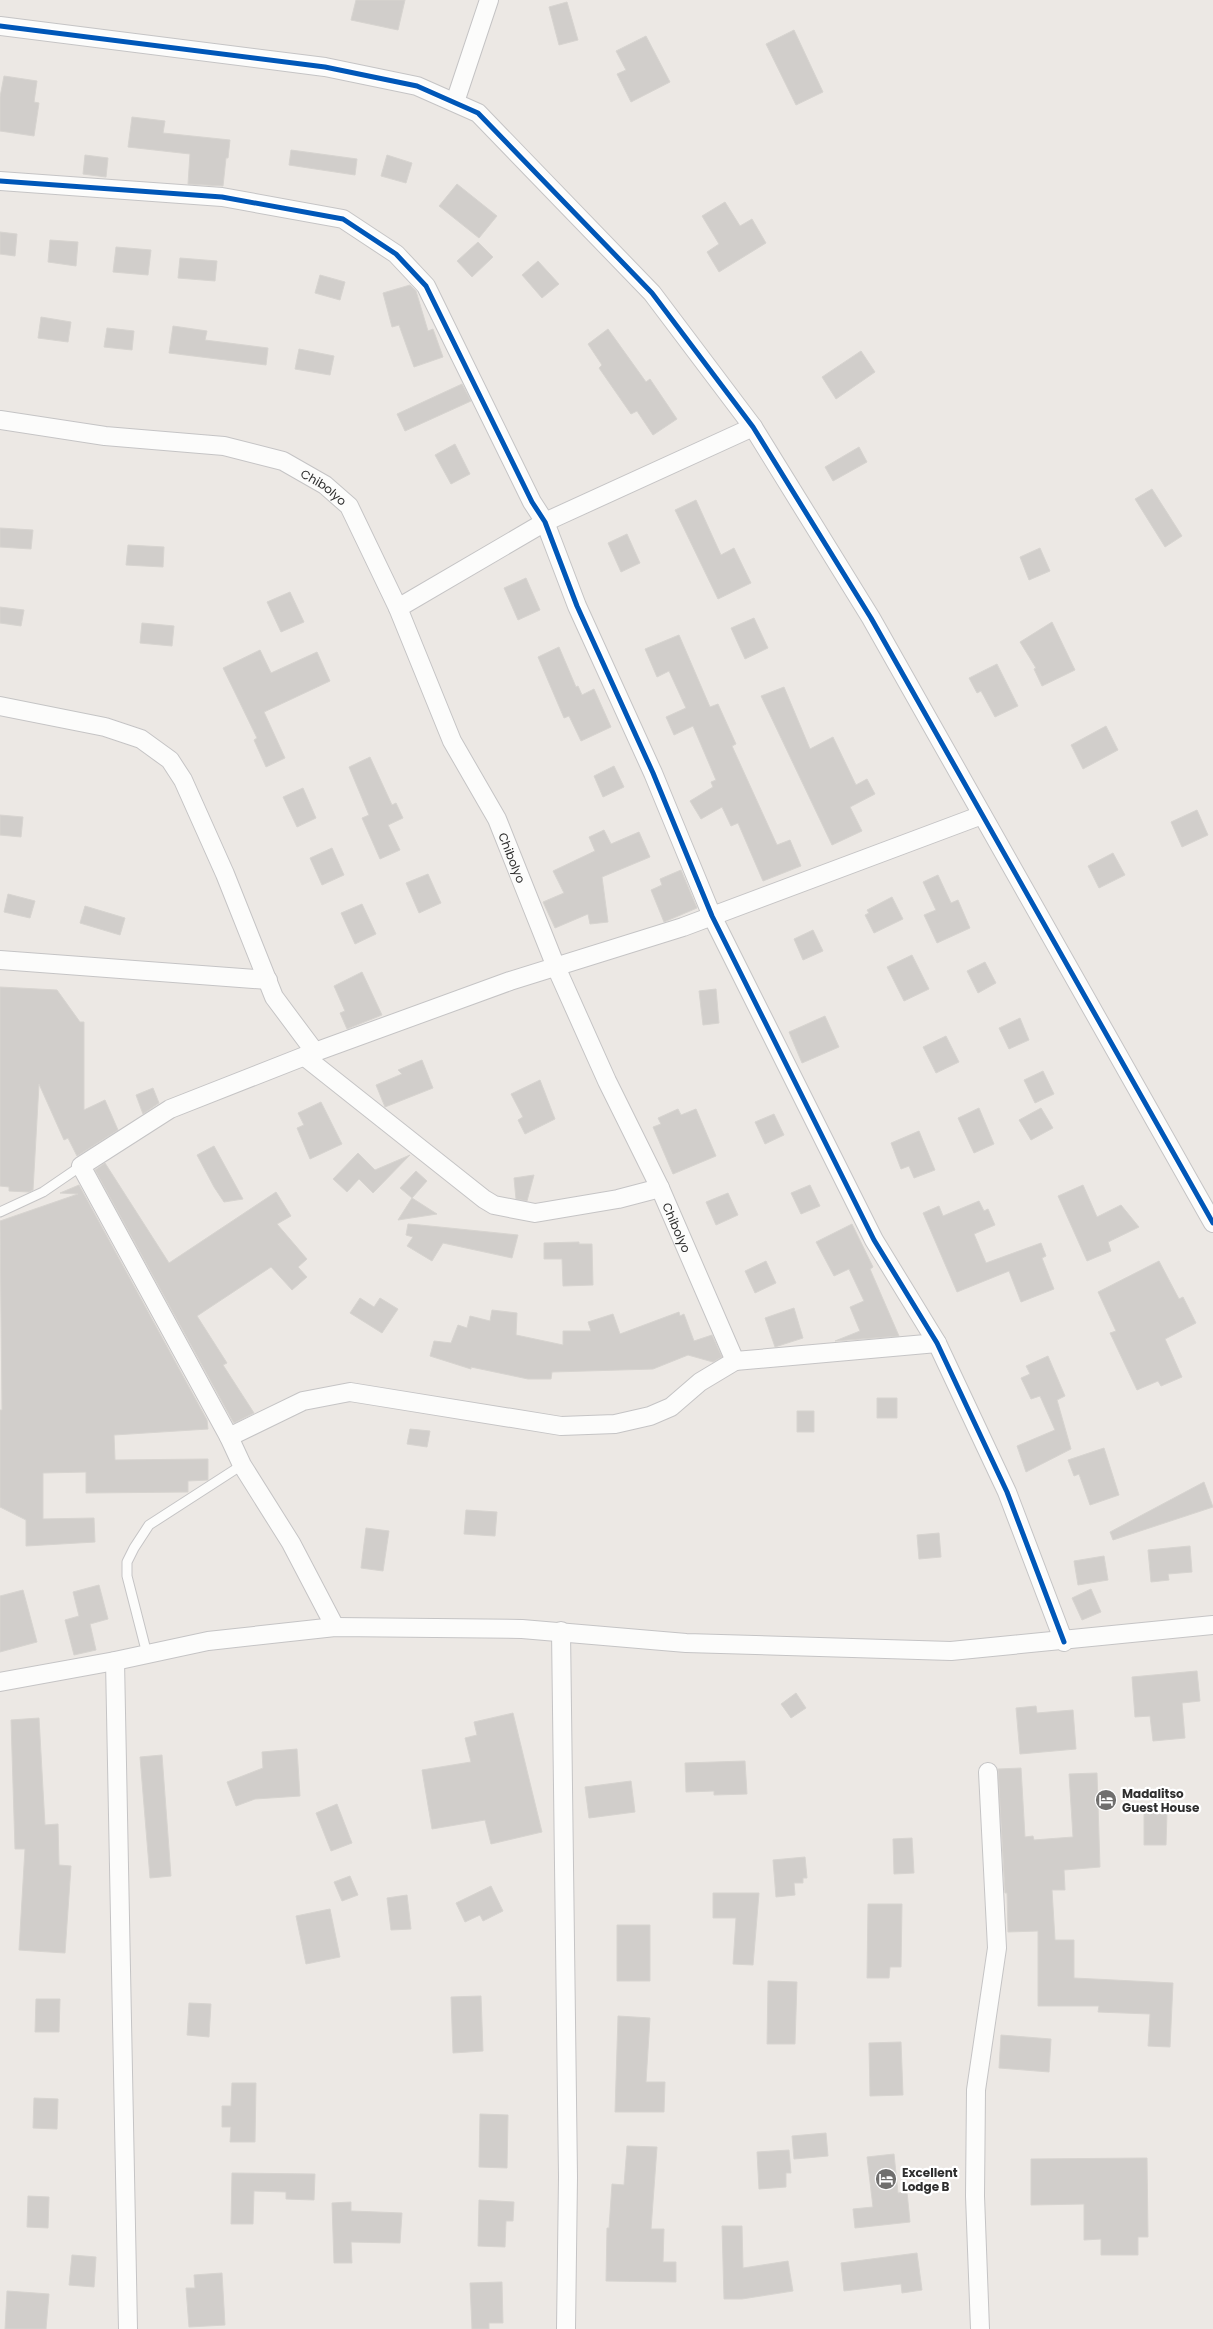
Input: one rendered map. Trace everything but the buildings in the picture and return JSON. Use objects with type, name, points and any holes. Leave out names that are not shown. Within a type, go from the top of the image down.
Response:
[{"type":"street","points":[[455,102],[489,0]]},
{"type":"street","points":[[0,26],[325,67],[417,86],[478,114],[652,293],[753,427],[871,618],[1213,1223]]},
{"type":"street","points":[[0,181],[222,198],[343,219],[396,254],[426,286],[532,502],[546,522],[577,606],[652,773],[712,916],[874,1240],[937,1343],[1007,1492],[1064,1642]]},
{"type":"street","name":"Chibolyo","points":[[0,420],[105,436],[224,446],[282,461],[325,485],[348,506],[398,608],[452,742],[497,819],[556,967],[607,1081],[660,1188],[735,1361]]},
{"type":"street","points":[[398,608],[546,522],[753,427]]},
{"type":"street","points":[[0,706],[105,727],[141,739],[170,760],[183,780],[225,874],[274,997],[310,1054],[494,1205],[535,1213],[618,1199],[660,1188]]},
{"type":"street","points":[[336,1626],[291,1543],[242,1465],[229,1437],[81,1166],[170,1109],[310,1054],[510,981],[684,927],[982,815]]},
{"type":"street","points":[[0,960],[268,980]]},
{"type":"street","points":[[229,1437],[303,1401],[350,1392],[560,1426],[615,1424],[650,1416],[671,1407],[700,1382],[735,1361],[937,1343]]},
{"type":"street","points":[[0,1682],[115,1661],[208,1641],[336,1626],[560,1631],[686,1643],[951,1652],[1064,1642],[1213,1625]]},
{"type":"street","points":[[560,1631],[568,2178],[566,2329]]},
{"type":"street","points":[[115,1661],[128,2329]]},
{"type":"street","points":[[980,2329],[975,2196],[976,2090],[997,1948],[988,1772]]},
{"type":"lane","points":[[0,1212],[43,1192],[81,1166]]},
{"type":"lane","points":[[147,1654],[127,1576],[127,1562],[134,1548],[148,1525],[242,1465]]},
{"type":"cycle path","points":[[0,26],[325,67],[417,86],[478,113],[652,293],[753,427],[871,618],[1213,1223]]},
{"type":"cycle path","points":[[0,181],[222,197],[343,219],[396,254],[426,286],[532,502],[545,522],[577,606],[653,773],[712,916],[874,1240],[937,1343],[1007,1492],[1064,1642]]},
{"type":"place","name":"Madalitso Guest House","points":[[1106,1800]]},
{"type":"place","name":"Excellent Lodge B","points":[[886,2179]]}]
